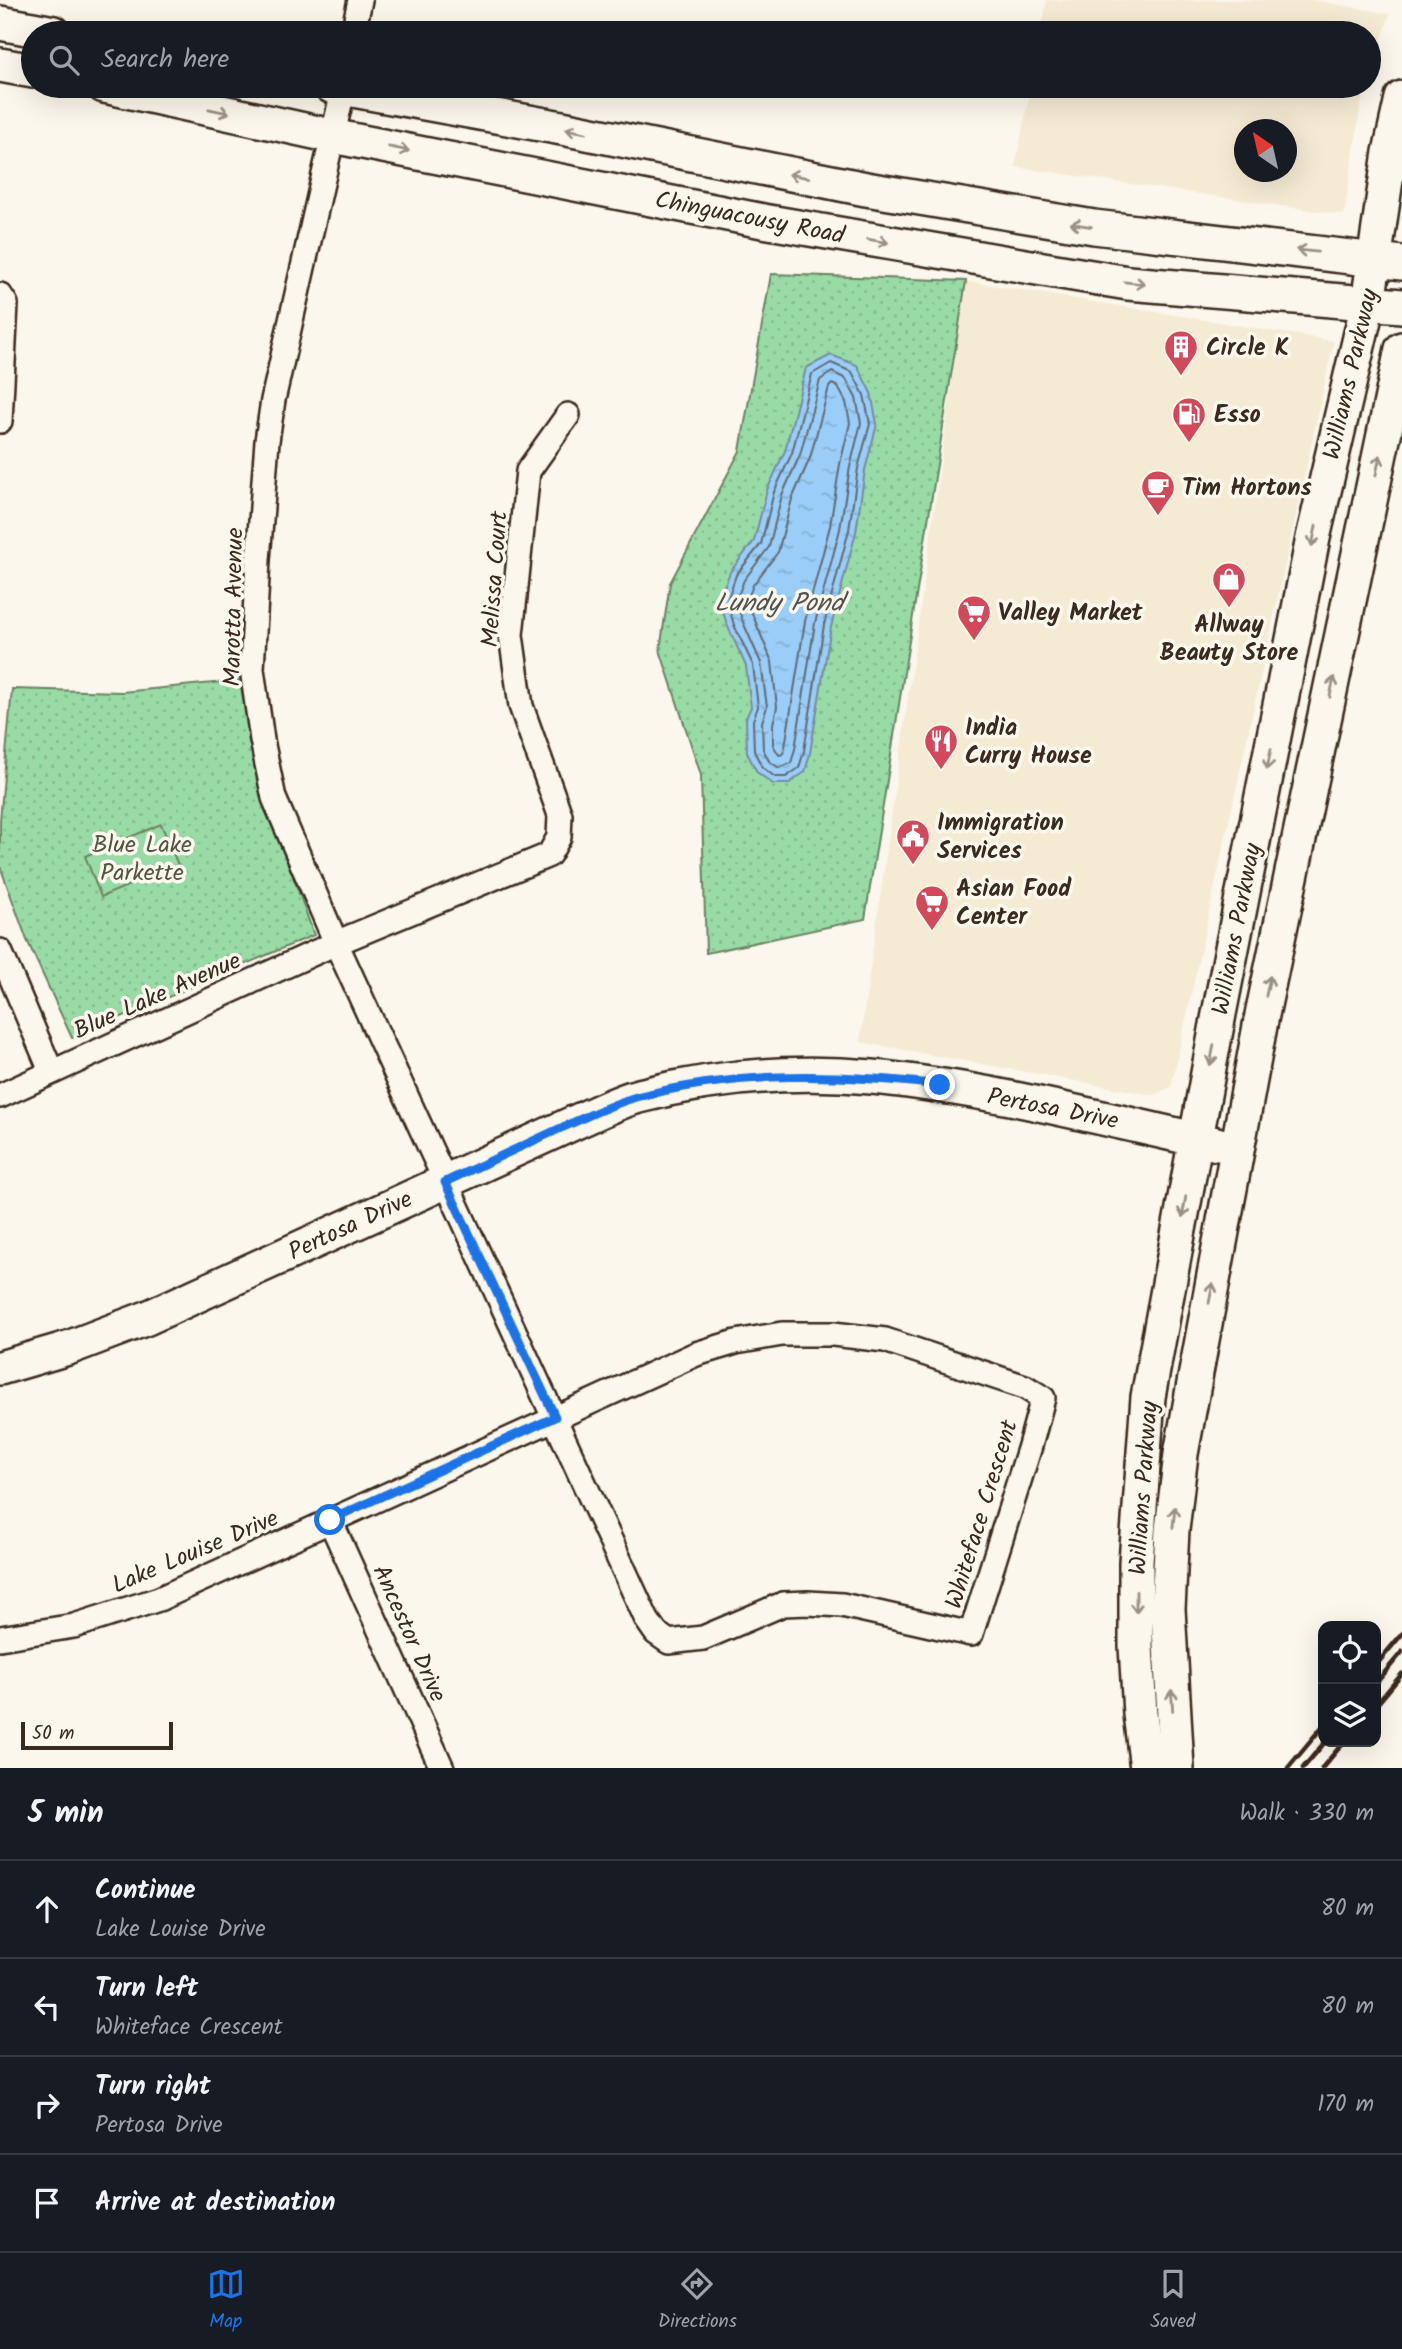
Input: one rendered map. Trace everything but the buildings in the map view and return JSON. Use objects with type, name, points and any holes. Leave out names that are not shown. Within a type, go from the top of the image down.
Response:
[{"type":"main road","points":[[0,23],[21,27]]},
{"type":"main road","points":[[0,65],[21,69]]},
{"type":"main road","name":"Williams Parkway","points":[[1147,1768],[1140,1714],[1136,1646],[1136,1562],[1148,1398],[1313,538],[1368,303],[1388,260],[1390,152],[1402,97]]},
{"type":"main road","name":"Chinguacousy Road","points":[[159,98],[332,136],[762,221],[1043,270],[1128,283],[1402,306]]},
{"type":"main road","name":"Chinguacousy Road","points":[[400,98],[866,189],[1067,223],[1388,260]]},
{"type":"main road","name":"Williams Parkway","points":[[1177,1768],[1168,1609],[1172,1530],[1181,1454],[1262,1015],[1402,349]]},
{"type":"main road","name":"Pertosa Drive","points":[[0,1368],[68,1348],[147,1318],[580,1120],[638,1097],[746,1077],[869,1077],[940,1085],[1238,1149]]},
{"type":"street","points":[[356,21],[360,0]]},
{"type":"street","name":"Marotta Avenue","points":[[338,98],[273,400],[258,560],[252,669],[262,740],[274,797],[445,1182]]},
{"type":"street","points":[[0,295],[6,304],[6,326],[0,421]]},
{"type":"street","name":"Melissa Court","points":[[337,943],[549,855],[559,837],[560,815],[521,706],[511,635],[528,471],[568,415]]},
{"type":"street","name":"Blue Lake Avenue","points":[[0,1096],[337,943]]},
{"type":"street","points":[[0,951],[51,1071]]},
{"type":"street","name":"Whiteface Crescent","points":[[445,1182],[647,1620],[656,1633],[669,1642],[703,1638],[783,1604],[808,1602],[842,1605],[971,1634],[1043,1398],[1025,1387],[885,1340],[833,1334],[782,1334],[736,1342],[696,1354],[555,1417]]},
{"type":"street","name":"Lake Louise Drive","points":[[0,1638],[74,1626],[150,1603],[555,1417]]},
{"type":"street","name":"Ancestor Drive","points":[[330,1520],[442,1768]]},
{"type":"shaded area","points":[[1047,0],[1313,0],[1390,14],[1381,42],[1381,21],[1043,21]]},
{"type":"shaded area","points":[[1029,98],[1363,98],[1344,215],[1015,167]]},
{"type":"shaded area","points":[[966,281],[1334,341],[1171,1087],[1153,1095],[860,1042]]},
{"type":"green space","points":[[771,274],[966,281],[865,919],[706,953],[701,775],[660,650],[670,583],[740,451]]},
{"type":"green space","name":"Blue Lake Parkette","points":[[243,680],[263,792],[314,935],[72,1038],[27,940],[0,866],[0,820],[12,689],[122,692]]},
{"type":"green space","points":[[161,824],[178,865],[101,897],[85,856]]},
{"type":"water","name":"Lundy Pond","points":[[831,355],[857,365],[871,393],[877,424],[865,470],[856,532],[831,627],[805,772],[788,784],[773,784],[757,772],[747,753],[746,718],[751,707],[746,666],[719,600],[730,572],[754,541],[767,490],[785,451],[806,368]]},
{"type":"railway","points":[[1381,1659],[1402,1634]]},
{"type":"railway","points":[[1381,1677],[1402,1652]]},
{"type":"railway","points":[[1381,1699],[1402,1674]]},
{"type":"railway","points":[[1288,1768],[1318,1732]]},
{"type":"railway","points":[[1303,1768],[1321,1747]]},
{"type":"railway","points":[[1322,1768],[1340,1747]]},
{"type":"place","name":"Circle K","points":[[1181,377]]},
{"type":"place","name":"Esso","points":[[1189,444]]},
{"type":"place","name":"Tim Hortons","points":[[1158,517]]},
{"type":"place","name":"Allway Beauty Store","points":[[1229,609]]},
{"type":"place","name":"Valley Market","points":[[974,642]]},
{"type":"place","name":"India Curry House","points":[[941,771]]},
{"type":"place","name":"Immigration Services","points":[[913,866]]},
{"type":"place","name":"Asian Food Center","points":[[932,932]]},
{"type":"route","points":[[330,1520],[555,1417],[445,1182],[580,1120],[638,1097],[746,1077],[869,1077],[940,1085]]}]
